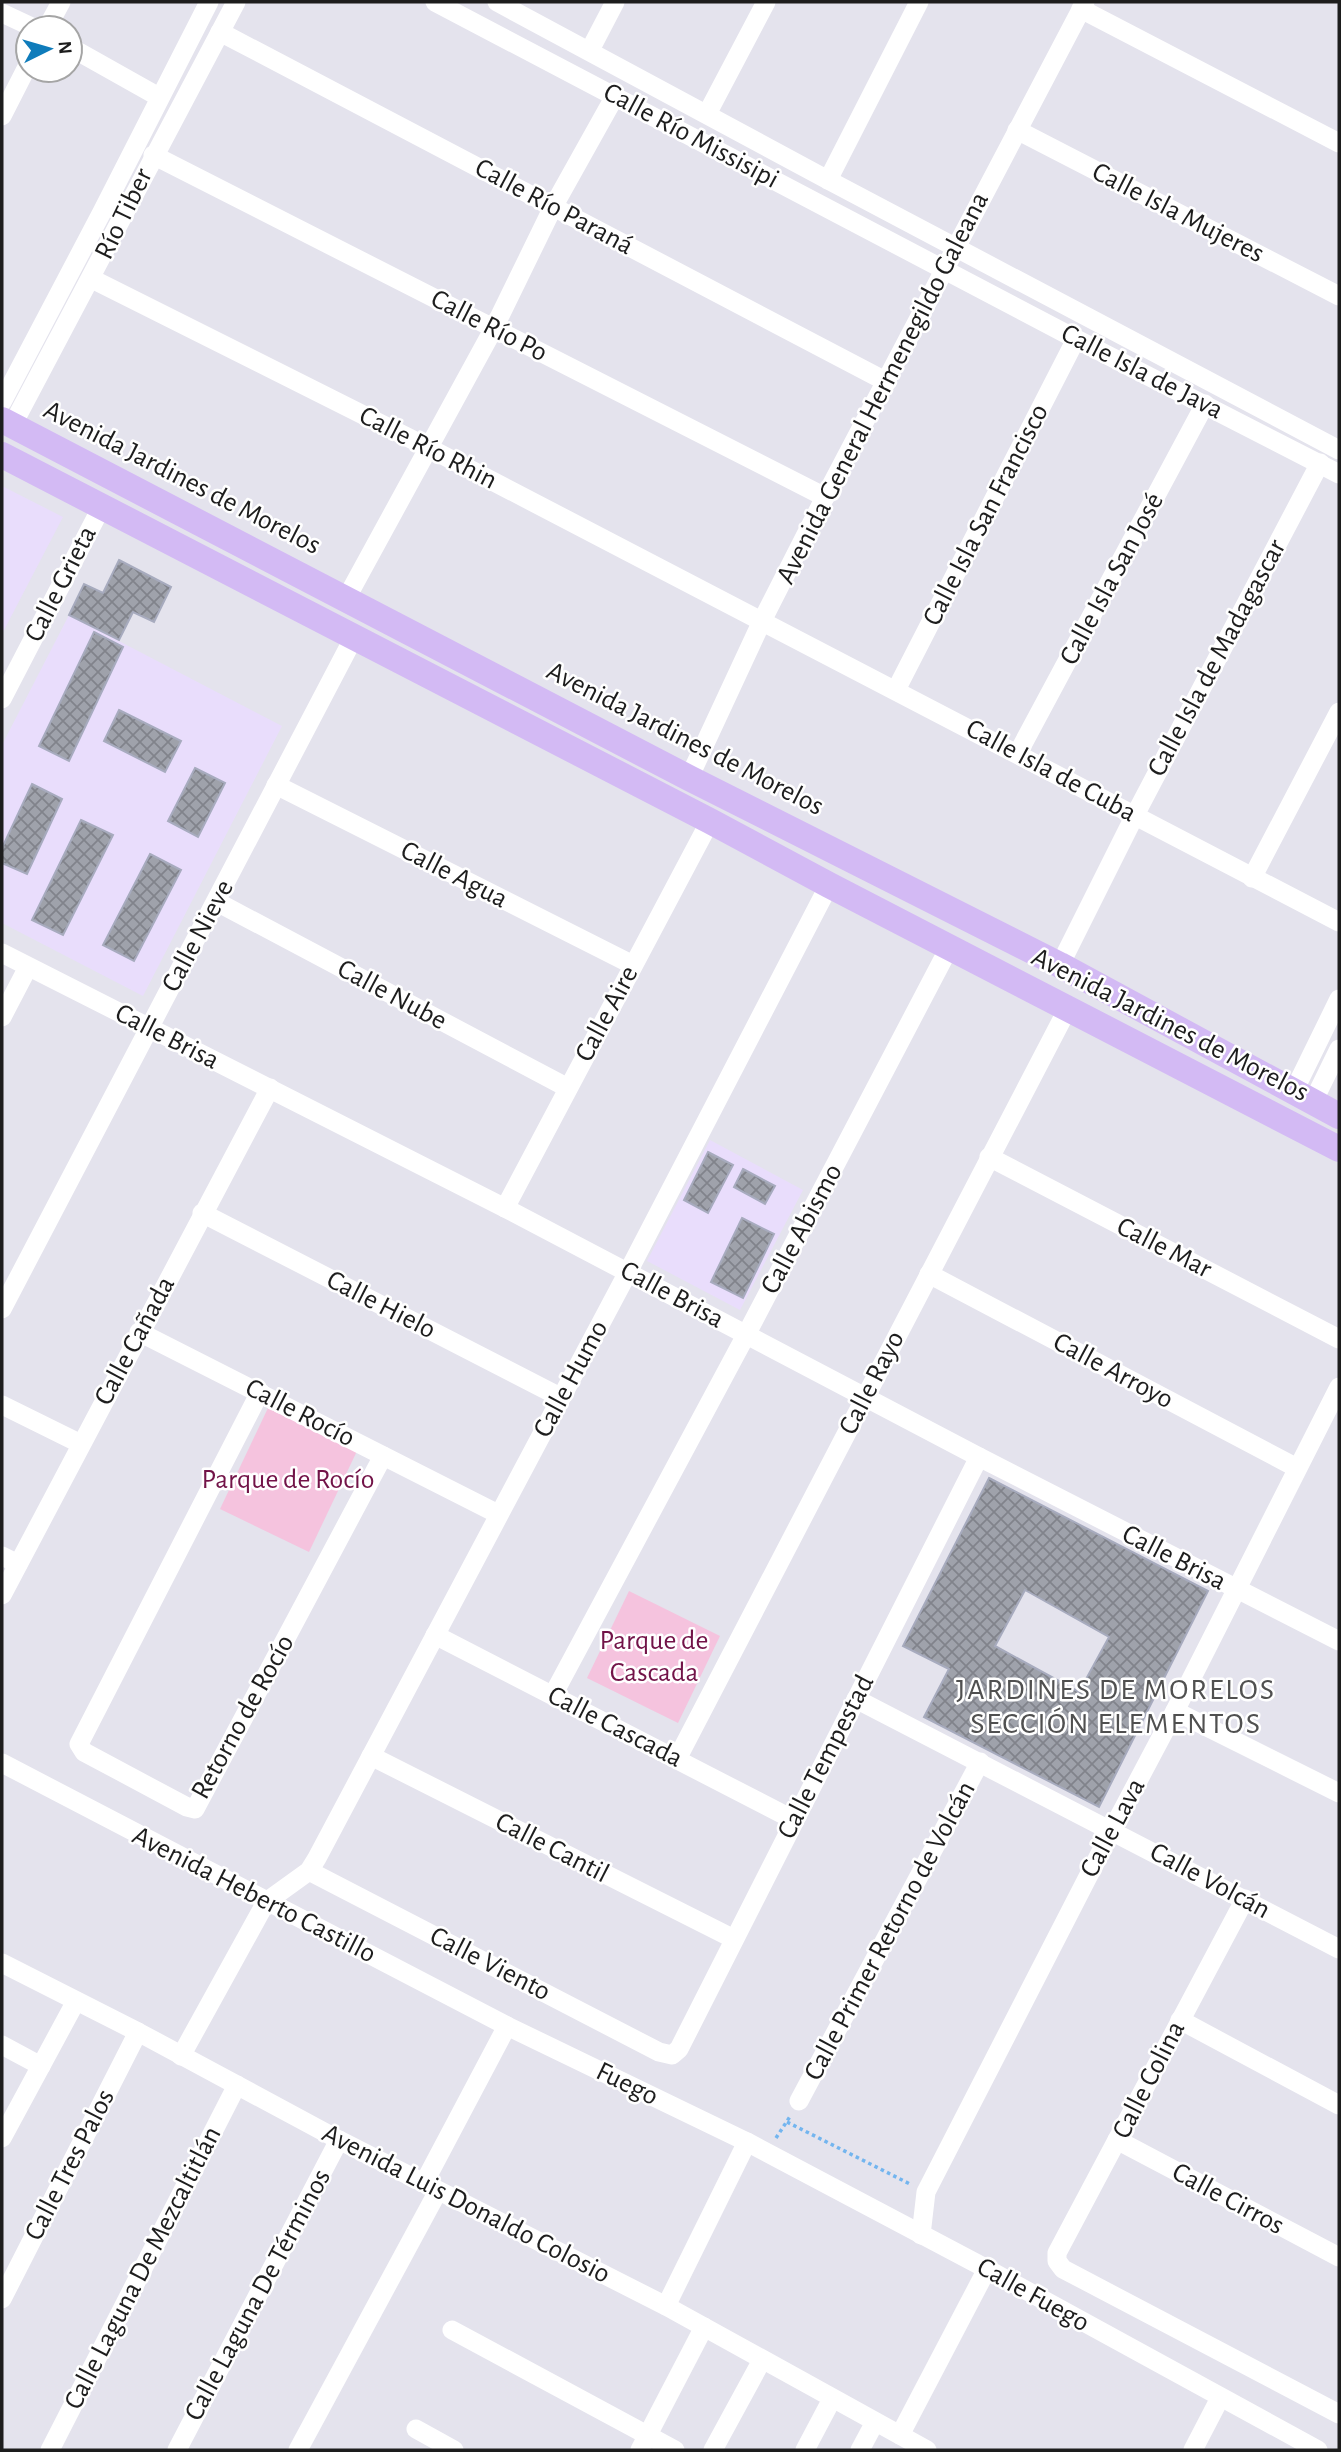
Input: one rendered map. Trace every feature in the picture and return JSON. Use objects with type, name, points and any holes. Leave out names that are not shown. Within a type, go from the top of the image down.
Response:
[{"type":"main road","name":"Avenida Jardines de Morelos","points":[[5,416],[346,599],[689,778],[1060,965],[1339,1116]]},
{"type":"main road","name":"Avenida Jardines de Morelos","points":[[2,455],[1339,1149]]},
{"type":"main road","points":[[220,568],[232,538]]},
{"type":"main road","points":[[772,854],[787,827]]},
{"type":"main road","points":[[999,972],[1015,942]]},
{"type":"street","name":"Río Tiber","points":[[5,416],[102,212],[209,2]]},
{"type":"street","name":"Río Tiber","points":[[5,416],[92,279],[153,155],[236,2]]},
{"type":"street","name":"Calle Río Missisipi","points":[[435,2],[946,270]]},
{"type":"street","name":"Calle Río Missisipi","points":[[497,2],[957,248]]},
{"type":"street","points":[[590,50],[615,2]]},
{"type":"street","points":[[706,114],[766,2]]},
{"type":"street","points":[[828,180],[919,2]]},
{"type":"street","points":[[1083,5],[1339,143]]},
{"type":"street","name":"Avenida General Hermenegildo Galeana","points":[[689,778],[762,621],[825,497],[1083,5]]},
{"type":"street","name":"Calle Río Paraná","points":[[220,32],[887,382]]},
{"type":"street","points":[[84,55],[159,97]]},
{"type":"street","points":[[2,116],[18,84]]},
{"type":"street","points":[[346,599],[494,328],[553,207],[615,96]]},
{"type":"street","name":"Calle Isla Mujeres","points":[[1017,130],[1339,296]]},
{"type":"street","points":[[753,169],[765,146]]},
{"type":"street","name":"Calle Río Po","points":[[153,155],[825,497]]},
{"type":"street","points":[[102,212],[120,222]]},
{"type":"street","name":"Calle Isla de Java","points":[[957,248],[1335,447]]},
{"type":"street","name":"Calle Isla de Java","points":[[946,270],[1339,474]]},
{"type":"street","name":"Calle Río Rhin","points":[[92,279],[429,448],[762,621]]},
{"type":"street","name":"Calle Isla San Francisco","points":[[896,690],[1076,339]]},
{"type":"street","name":"Calle Isla San José","points":[[1018,753],[1205,404]]},
{"type":"street","points":[[1258,432],[1268,412]]},
{"type":"street","points":[[1335,447],[1339,426]]},
{"type":"street","name":"Calle Isla de Madagascar","points":[[1060,965],[1135,815],[1320,463]]},
{"type":"street","name":"Calle Grieta","points":[[2,699],[102,506]]},
{"type":"street","name":"Calle Isla de Cuba","points":[[762,621],[1339,922]]},
{"type":"street","name":"Calle Nieve","points":[[2,1309],[354,637]]},
{"type":"street","points":[[1252,877],[1339,712]]},
{"type":"street","name":"Calle Agua","points":[[276,785],[633,965]]},
{"type":"street","name":"Calle Aire","points":[[505,1208],[710,821]]},
{"type":"street","name":"Calle Humo","points":[[309,1871],[628,1272],[829,885]]},
{"type":"street","name":"Calle Nube","points":[[216,902],[568,1088]]},
{"type":"street","name":"Calle Abismo","points":[[553,1695],[950,946]]},
{"type":"street","name":"Calle Brisa","points":[[2,953],[505,1208],[1339,1642]]},
{"type":"street","points":[[2,1017],[28,967]]},
{"type":"street","points":[[1303,1096],[1339,999]]},
{"type":"street","name":"Calle Rayo","points":[[677,1759],[1068,1008]]},
{"type":"street","points":[[1303,1096],[1339,1049]]},
{"type":"street","name":"Calle Cañada","points":[[2,1595],[10,1560],[81,1444],[270,1088]]},
{"type":"street","name":"Calle Mar","points":[[989,1157],[1339,1339]]},
{"type":"street","name":"Calle Hielo","points":[[202,1213],[560,1397]]},
{"type":"street","name":"Calle Arroyo","points":[[929,1274],[1297,1468]]},
{"type":"street","name":"Calle Rocío","points":[[139,1332],[498,1514]]},
{"type":"street","name":"Calle Lava","points":[[921,2235],[926,2192],[1339,1387]]},
{"type":"street","name":"Retorno de Rocío","points":[[260,1392],[79,1744],[84,1752],[187,1807],[195,1809],[383,1456]]},
{"type":"street","points":[[2,1405],[81,1444]]},
{"type":"street","name":"Calle Tempestad","points":[[672,2055],[679,2049],[979,1457]]},
{"type":"street","name":"Calle Cascada","points":[[435,1635],[794,1820]]},
{"type":"street","name":"Calle Volcán","points":[[856,1699],[1339,1949]]},
{"type":"street","points":[[1175,1711],[1339,1793]]},
{"type":"street","name":"Calle Cantil","points":[[371,1756],[734,1939]]},
{"type":"street","name":"Calle Primer Retorno de Volcán","points":[[799,2101],[980,1762]]},
{"type":"street","name":"Avenida Heberto Castillo","points":[[2,1763],[507,2026]]},
{"type":"street","points":[[181,2056],[266,1902],[309,1871]]},
{"type":"street","name":"Calle Viento","points":[[309,1871],[647,2046],[672,2055]]},
{"type":"street","name":"Calle Colina","points":[[1057,2261],[1058,2253],[1245,1899]]},
{"type":"street","name":"Avenida Luis Donaldo Colosio","points":[[2,1963],[138,2032],[339,2140],[666,2306],[927,2450]]},
{"type":"street","points":[[2,2138],[76,2001]]},
{"type":"street","points":[[1180,2020],[1339,2105]]},
{"type":"street","points":[[298,2450],[431,2187],[507,2026]]},
{"type":"street","name":"Fuego","points":[[507,2026],[747,2143]]},
{"type":"street","name":"Calle Tres Palos","points":[[2,2299],[138,2032]]},
{"type":"street","points":[[2,2045],[41,2066]]},
{"type":"street","name":"Calle Laguna De Mezcaltitlán","points":[[50,2450],[237,2085]]},
{"type":"street","name":"Calle Laguna De Términos","points":[[177,2450],[339,2140]]},
{"type":"street","name":"Calle Cirros","points":[[1118,2140],[1339,2257]]},
{"type":"street","points":[[666,2306],[747,2143]]},
{"type":"street","name":"Calle Fuego","points":[[747,2143],[987,2269],[1318,2450]]},
{"type":"street","name":"Calle Fuego","points":[[1057,2261],[1063,2269],[1339,2414]]},
{"type":"street","points":[[900,2435],[987,2269]]},
{"type":"street","points":[[644,2443],[704,2327]]},
{"type":"street","points":[[452,2330],[644,2443],[675,2450]]},
{"type":"street","points":[[713,2450],[762,2360]]},
{"type":"street","points":[[1193,2450],[1220,2398]]},
{"type":"street","points":[[806,2450],[832,2399]]},
{"type":"street","points":[[860,2450],[874,2422]]},
{"type":"street","points":[[416,2428],[454,2450]]},
{"type":"path","points":[[765,2152],[799,2101]]},
{"type":"path","points":[[787,2122],[926,2192]]},
{"type":"shaded area","points":[[2,486],[63,517],[2,634]]},
{"type":"shaded area","points":[[69,615],[282,726],[143,996],[2,923],[2,745]]},
{"type":"shaded area","points":[[710,1140],[803,1190],[740,1310],[647,1261]]},
{"type":"green space","name":"Parque de Rocío","points":[[268,1408],[357,1451],[309,1552],[220,1509]]},
{"type":"green space","name":"Parque de Cascada","points":[[629,1591],[720,1636],[678,1723],[587,1678]]},
{"type":"building","points":[[119,560],[171,587],[154,622],[133,612],[119,640],[69,615],[84,584],[103,593]]},
{"type":"building","points":[[94,632],[123,647],[69,761],[39,746]]},
{"type":"building","points":[[119,710],[181,741],[165,772],[104,741]]},
{"type":"building","points":[[195,768],[225,783],[198,837],[168,821]]},
{"type":"building","points":[[32,784],[62,799],[27,874],[2,863],[2,848]]},
{"type":"building","points":[[81,820],[113,835],[63,935],[32,920]]},
{"type":"building","points":[[150,854],[181,870],[134,961],[103,945]]},
{"type":"building","points":[[708,1152],[733,1165],[708,1213],[684,1200]]},
{"type":"building","points":[[743,1169],[775,1186],[765,1204],[734,1187]]},
{"type":"building","points":[[742,1218],[774,1234],[743,1298],[711,1282]]},
{"type":"building","points":[[989,1478],[1208,1591],[1099,1807],[924,1717],[949,1669],[903,1646]],"holes":[[[1025,1590],[1109,1637],[1079,1692],[995,1646]]]},
{"type":"district","name":"JARDINES DE MORELOS SECCIÓN ELEMENTOS","points":[[1116,1707]]}]
